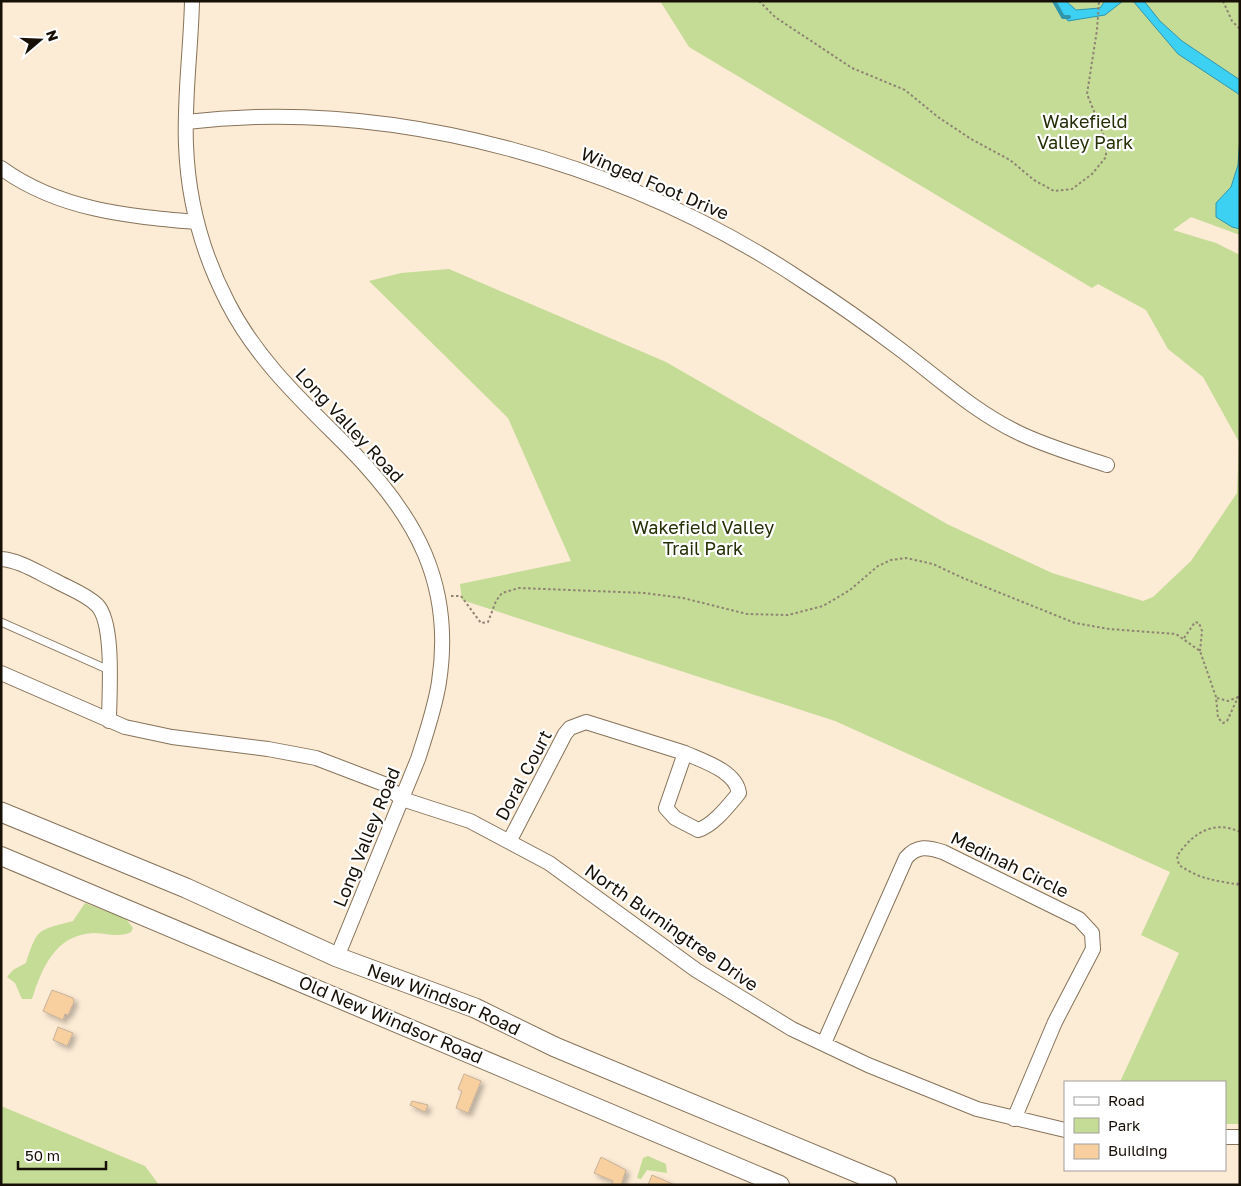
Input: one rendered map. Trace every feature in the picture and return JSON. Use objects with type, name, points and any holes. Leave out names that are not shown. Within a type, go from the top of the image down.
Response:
[{"type":"main road","name":"New Windsor Road","points":[[1,812],[186,888],[337,957],[475,1008],[555,1047],[887,1185]]},
{"type":"street","name":"Long Valley Road","points":[[192,1],[186,122],[189,185],[196,222],[218,281],[240,324],[278,376],[371,471],[394,498],[416,532],[426,554],[438,595],[442,650],[439,682],[421,752],[337,957]]},
{"type":"street","name":"Winged Foot Drive","points":[[186,122],[233,117],[286,118],[409,128],[494,145],[605,179],[696,218],[769,258],[846,311],[996,421],[1041,443],[1107,465]]},
{"type":"street","points":[[1,168],[42,193],[94,210],[135,217],[196,222]]},
{"type":"street","points":[[1,559],[36,571],[97,605],[104,621],[110,670],[108,721]]},
{"type":"street","points":[[1,673],[108,721],[172,738],[268,749],[316,758],[384,784],[402,799]]},
{"type":"street","name":"Doral Court","points":[[510,840],[565,734],[570,728],[586,722],[686,753],[724,772],[738,787],[739,793],[710,824],[698,830],[675,818],[666,808],[686,753]]},
{"type":"street","name":"North Burningtree Drive","points":[[402,799],[470,821],[510,840],[573,879],[673,955],[735,996],[785,1025],[868,1065],[945,1097],[1014,1119],[1064,1130]]},
{"type":"street","name":"Medinah Circle","points":[[824,1044],[906,858],[919,848],[930,847],[943,852],[1080,919],[1092,933],[1093,949],[1055,1022],[1014,1119]]},
{"type":"street","name":"Old New Windsor Road","points":[[1,856],[780,1185]]},
{"type":"street","points":[[1226,1137],[1240,1137]]},
{"type":"lane","points":[[1,622],[110,670]]},
{"type":"path","points":[[759,1],[775,17],[852,68],[905,90],[963,134],[1010,160],[1034,180],[1054,191],[1072,189],[1092,174],[1106,157],[1106,141],[1087,94],[1099,2]]},
{"type":"path","points":[[1223,1],[1232,21],[1240,29]]},
{"type":"path","points":[[438,595],[461,596],[481,623],[488,622],[496,601],[502,592],[519,588],[644,593],[683,598],[747,614],[788,615],[823,606],[850,590],[878,566],[891,560],[906,558],[932,564],[1075,623],[1109,629],[1176,634],[1200,651]]},
{"type":"path","points":[[1184,638],[1196,622],[1199,623],[1202,631],[1200,651],[1216,697],[1218,718],[1223,723],[1227,721],[1240,692]]},
{"type":"path","points":[[1216,697],[1228,701],[1238,697]]},
{"type":"path","points":[[1240,832],[1232,828],[1208,829],[1194,834],[1177,856],[1179,865],[1211,881],[1238,885],[1240,880]]},
{"type":"green space","name":"Wakefield Valley Trail Park","points":[[660,1],[1240,1],[1240,235],[1191,217],[1173,230],[1216,243],[1240,255],[1240,1124],[1226,1124],[1226,1081],[1120,1081],[1179,953],[1141,935],[1170,872],[835,721],[462,600],[460,584],[571,561],[508,418],[369,281],[401,273],[449,269],[666,362],[947,524],[1052,573],[1143,601],[1153,597],[1191,561],[1237,493],[1239,442],[1203,377],[1168,349],[1146,310],[1098,284],[1092,288],[689,47]]},
{"type":"green space","points":[[85,903],[126,919],[133,928],[131,932],[117,935],[93,933],[80,935],[69,940],[52,955],[40,976],[32,999],[22,999],[15,983],[7,977],[13,970],[26,963],[33,943],[40,932],[73,921]]},
{"type":"green space","points":[[1,1106],[145,1166],[159,1185],[1,1185]]},
{"type":"green space","points":[[648,1156],[666,1164],[667,1173],[647,1170],[641,1179],[637,1178],[643,1158]]},
{"type":"water","points":[[1053,1],[1066,1],[1076,10],[1100,8],[1105,1],[1123,1],[1105,15],[1068,21]]},
{"type":"water","points":[[1133,1],[1144,1],[1160,21],[1182,41],[1240,80],[1240,95],[1178,54]]},
{"type":"water","points":[[1240,135],[1240,229],[1232,227],[1216,217],[1216,203],[1231,187],[1238,165]]},
{"type":"building","points":[[52,990],[73,998],[74,1002],[68,1015],[65,1014],[63,1020],[43,1011]]},
{"type":"building","points":[[58,1027],[73,1033],[67,1046],[53,1040]]},
{"type":"building","points":[[464,1074],[481,1081],[468,1113],[456,1108],[462,1091],[458,1089]]},
{"type":"building","points":[[412,1101],[428,1105],[425,1112],[410,1105]]},
{"type":"building","points":[[601,1157],[626,1170],[621,1185],[611,1185],[613,1181],[594,1173]]},
{"type":"building","points":[[652,1175],[675,1185],[648,1185]]},
{"type":"waterway","points":[[1054,1],[1063,17],[1069,17]]},
{"type":"park label","name":"Wakefield Valley Park","points":[[1085,131]]}]
